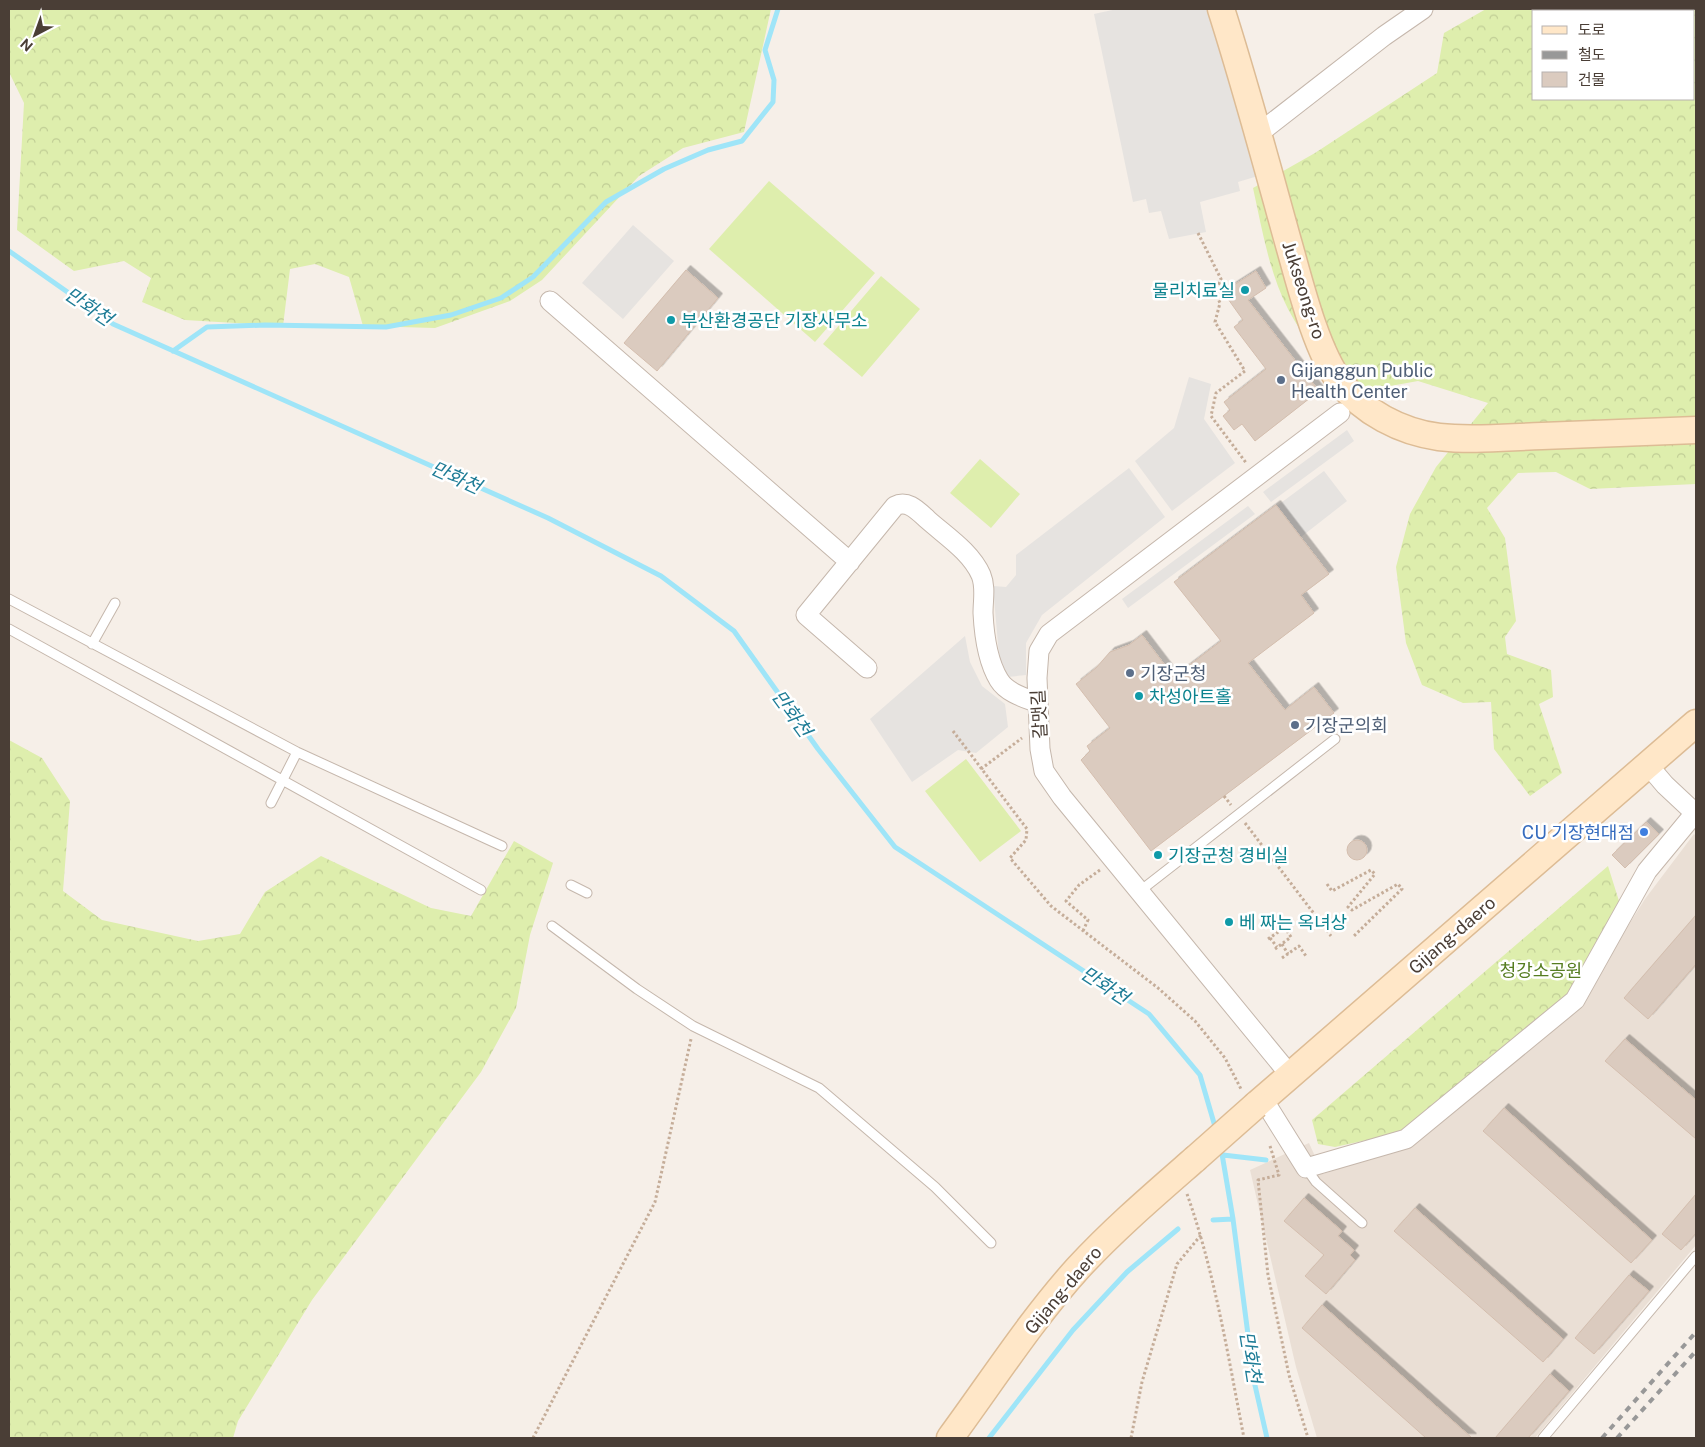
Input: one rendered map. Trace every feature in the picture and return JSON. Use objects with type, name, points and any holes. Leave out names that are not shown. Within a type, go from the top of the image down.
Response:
[{"type":"main road","name":"Jukseong-ro","points":[[1219,13],[1258,134],[1298,282],[1325,353],[1340,382],[1358,400],[1382,419],[1406,429],[1438,437],[1482,438],[1696,430]]},
{"type":"main road","name":"Gijang-daero","points":[[950,1438],[1050,1302],[1078,1268],[1125,1222],[1187,1166],[1254,1099],[1290,1076],[1696,723]]},
{"type":"street","points":[[1258,134],[1384,36],[1423,9]]},
{"type":"street","points":[[550,301],[850,562]]},
{"type":"street","name":"갈맷길","points":[[1290,1076],[1044,771],[1038,703],[1039,651],[1049,634],[1340,413]]},
{"type":"street","points":[[867,668],[806,614],[895,506],[902,503],[913,507],[966,554],[979,571],[984,583],[983,614],[994,669],[1005,687],[1015,694],[1038,703]]},
{"type":"street","points":[[1254,1099],[1306,1168],[1406,1138],[1575,1000],[1647,871],[1696,813],[1665,785],[1648,764]]},
{"type":"lane","points":[[9,599],[297,752],[502,846]]},
{"type":"lane","points":[[92,644],[115,604]]},
{"type":"lane","points":[[9,629],[481,890]]},
{"type":"lane","points":[[1140,891],[1335,739]]},
{"type":"lane","points":[[271,803],[297,752]]},
{"type":"lane","points":[[571,884],[587,893]]},
{"type":"lane","points":[[552,926],[636,989],[693,1026],[819,1088],[934,1187],[991,1243]]},
{"type":"lane","points":[[1306,1168],[1316,1182],[1362,1223]]},
{"type":"lane","points":[[1543,1438],[1696,1256]]},
{"type":"path","points":[[1198,233],[1221,279],[1215,292],[1220,303],[1215,322],[1245,371],[1216,393],[1212,416],[1256,477]]},
{"type":"path","points":[[952,731],[1027,829],[1026,840],[1010,858],[1051,906],[1158,988],[1195,1021],[1225,1058],[1254,1099]]},
{"type":"path","points":[[981,769],[1020,738],[1040,736]]},
{"type":"path","points":[[1224,796],[1331,936]]},
{"type":"path","points":[[1083,931],[1088,920],[1066,901],[1079,885],[1114,860]]},
{"type":"path","points":[[1328,884],[1332,891],[1371,870],[1375,874],[1348,907],[1352,910],[1398,884],[1402,889],[1354,936]]},
{"type":"path","points":[[1285,928],[1291,938],[1276,948],[1269,939],[1293,922]]},
{"type":"path","points":[[1282,944],[1288,954]]},
{"type":"path","points":[[1282,958],[1299,946],[1306,956]]},
{"type":"path","points":[[533,1438],[654,1202],[693,1026]]},
{"type":"path","points":[[1266,1138],[1278,1175],[1258,1180],[1268,1275],[1289,1375],[1308,1438]]},
{"type":"path","points":[[1187,1166],[1218,1304],[1244,1438]]},
{"type":"path","points":[[1131,1438],[1142,1382],[1177,1264],[1202,1235]]},
{"type":"shaded area","points":[[1117,9],[1207,9],[1212,16],[1258,176],[1238,182],[1240,191],[1200,202],[1206,232],[1169,239],[1161,211],[1149,213],[1146,199],[1133,202],[1094,14]]},
{"type":"shaded area","points":[[633,225],[674,261],[623,319],[582,283]]},
{"type":"shaded area","points":[[1189,377],[1211,384],[1204,419],[1235,463],[1172,511],[1135,461],[1174,428]]},
{"type":"shaded area","points":[[1347,430],[1354,441],[1271,502],[1263,492]]},
{"type":"shaded area","points":[[1129,468],[1165,517],[1042,615],[1026,643],[1026,675],[1008,677],[999,656],[993,586],[1006,587],[1016,575],[1016,555]]},
{"type":"shaded area","points":[[1324,471],[1347,501],[1301,537],[1329,574],[1229,651],[1174,582]]},
{"type":"shaded area","points":[[1248,506],[1255,514],[1128,608],[1122,599]]},
{"type":"shaded area","points":[[965,636],[970,662],[982,686],[1005,704],[1008,727],[976,753],[958,750],[912,782],[870,719]]},
{"type":"shaded area","points":[[1694,834],[1696,836],[1696,1245],[1535,1438],[1317,1438],[1296,1367],[1250,1170],[1309,1143],[1323,1174],[1408,1146],[1582,999],[1645,899]]},
{"type":"green space","points":[[9,9],[771,9],[744,132],[683,148],[639,176],[542,280],[510,301],[435,328],[363,326],[349,277],[315,264],[290,269],[283,326],[185,320],[142,302],[151,278],[124,261],[74,271],[17,230],[24,103],[9,72]]},
{"type":"green space","points":[[1486,9],[1556,9],[1532,10],[1532,100],[1695,100],[1695,10],[1628,10],[1696,9],[1696,484],[1590,489],[1556,472],[1518,473],[1487,508],[1505,538],[1516,621],[1505,637],[1507,654],[1551,670],[1553,697],[1539,704],[1562,773],[1530,796],[1494,749],[1491,702],[1463,703],[1422,685],[1406,643],[1396,567],[1410,514],[1436,467],[1488,403],[1418,381],[1346,394],[1301,331],[1281,295],[1267,250],[1253,188],[1315,153],[1437,73],[1444,33]]},
{"type":"green space","points":[[769,181],[875,273],[815,342],[709,249]]},
{"type":"green space","points":[[881,276],[920,309],[862,377],[823,344]]},
{"type":"green space","points":[[980,459],[1020,494],[991,528],[950,493]]},
{"type":"green space","points":[[9,740],[42,758],[70,801],[63,891],[102,920],[198,941],[240,934],[265,892],[321,856],[431,908],[471,916],[514,841],[553,863],[530,935],[516,1008],[481,1072],[312,1300],[238,1421],[233,1438],[9,1438]]},
{"type":"green space","points":[[966,759],[1021,831],[980,862],[925,791]]},
{"type":"green space","name":"청강소공원","points":[[1608,866],[1619,901],[1568,993],[1403,1132],[1335,1147],[1318,1144],[1312,1120]]},
{"type":"building","name":"부산환경공단 기장사무소","points":[[686,270],[718,298],[657,371],[624,343]]},
{"type":"building","name":"Gijanggun Public Health Center","points":[[1256,271],[1266,288],[1248,300],[1319,391],[1255,441],[1242,424],[1234,430],[1223,416],[1230,410],[1224,402],[1266,369],[1234,327],[1243,320],[1223,292]]},
{"type":"building","name":"기장군청","points":[[1276,505],[1329,574],[1301,595],[1314,613],[1248,663],[1285,710],[1314,687],[1334,713],[1151,851],[1081,760],[1090,751],[1087,746],[1110,728],[1076,684],[1096,668],[1110,652],[1129,645],[1142,635],[1174,677],[1221,641],[1174,582]]},
{"type":"building","points":[[1646,822],[1659,834],[1625,868],[1612,855]]},
{"type":"building","points":[[1357,840],[1364,843],[1367,850],[1364,857],[1357,860],[1350,857],[1347,850],[1350,843]]},
{"type":"building","points":[[1696,915],[1696,964],[1648,1019],[1624,998]]},
{"type":"building","points":[[1625,1039],[1696,1100],[1696,1139],[1605,1061]]},
{"type":"building","points":[[1504,1108],[1652,1240],[1631,1263],[1483,1131]]},
{"type":"building","points":[[1696,1194],[1696,1233],[1681,1250],[1662,1234]]},
{"type":"building","points":[[1304,1198],[1342,1231],[1338,1236],[1354,1250],[1350,1255],[1355,1260],[1326,1294],[1305,1276],[1324,1255],[1284,1221]]},
{"type":"building","points":[[1415,1208],[1563,1339],[1543,1362],[1394,1231]]},
{"type":"building","points":[[1629,1275],[1649,1291],[1594,1354],[1575,1338]]},
{"type":"building","points":[[1322,1305],[1472,1438],[1426,1438],[1302,1328]]},
{"type":"building","points":[[1550,1374],[1569,1391],[1528,1438],[1495,1438]]},
{"type":"waterway","points":[[173,351],[207,327],[265,325],[386,327],[451,315],[501,298],[533,277],[606,202],[664,169],[708,150],[742,141],[773,102],[774,80],[765,50],[778,9]]},
{"type":"waterway","name":"만화천","points":[[9,251],[113,324],[548,518],[661,576],[734,631],[818,749],[895,847],[1149,1014],[1200,1075],[1216,1130]]},
{"type":"waterway","name":"만화천","points":[[1221,1148],[1233,1219],[1254,1381],[1267,1438]]},
{"type":"waterway","points":[[1223,1155],[1266,1160]]},
{"type":"waterway","points":[[1213,1220],[1233,1219]]},
{"type":"waterway","points":[[989,1438],[1073,1330],[1127,1272],[1178,1229]]},
{"type":"railway","points":[[1602,1438],[1696,1332]]},
{"type":"railway","points":[[1617,1438],[1696,1351]]},
{"type":"place","name":"물리치료실","points":[[1245,290]]},
{"type":"place","name":"부산환경공단 기장사무소","points":[[671,320]]},
{"type":"place","name":"Gijanggun Public Health Center","points":[[1281,380]]},
{"type":"place","name":"기장군청","points":[[1130,673]]},
{"type":"place","name":"차성아트홀","points":[[1139,696]]},
{"type":"place","name":"기장군의회","points":[[1295,725]]},
{"type":"place","name":"CU 기장현대점","points":[[1644,832]]},
{"type":"place","name":"기장군청 경비실","points":[[1158,855]]},
{"type":"place","name":"베 짜는 옥녀상","points":[[1229,922]]}]
